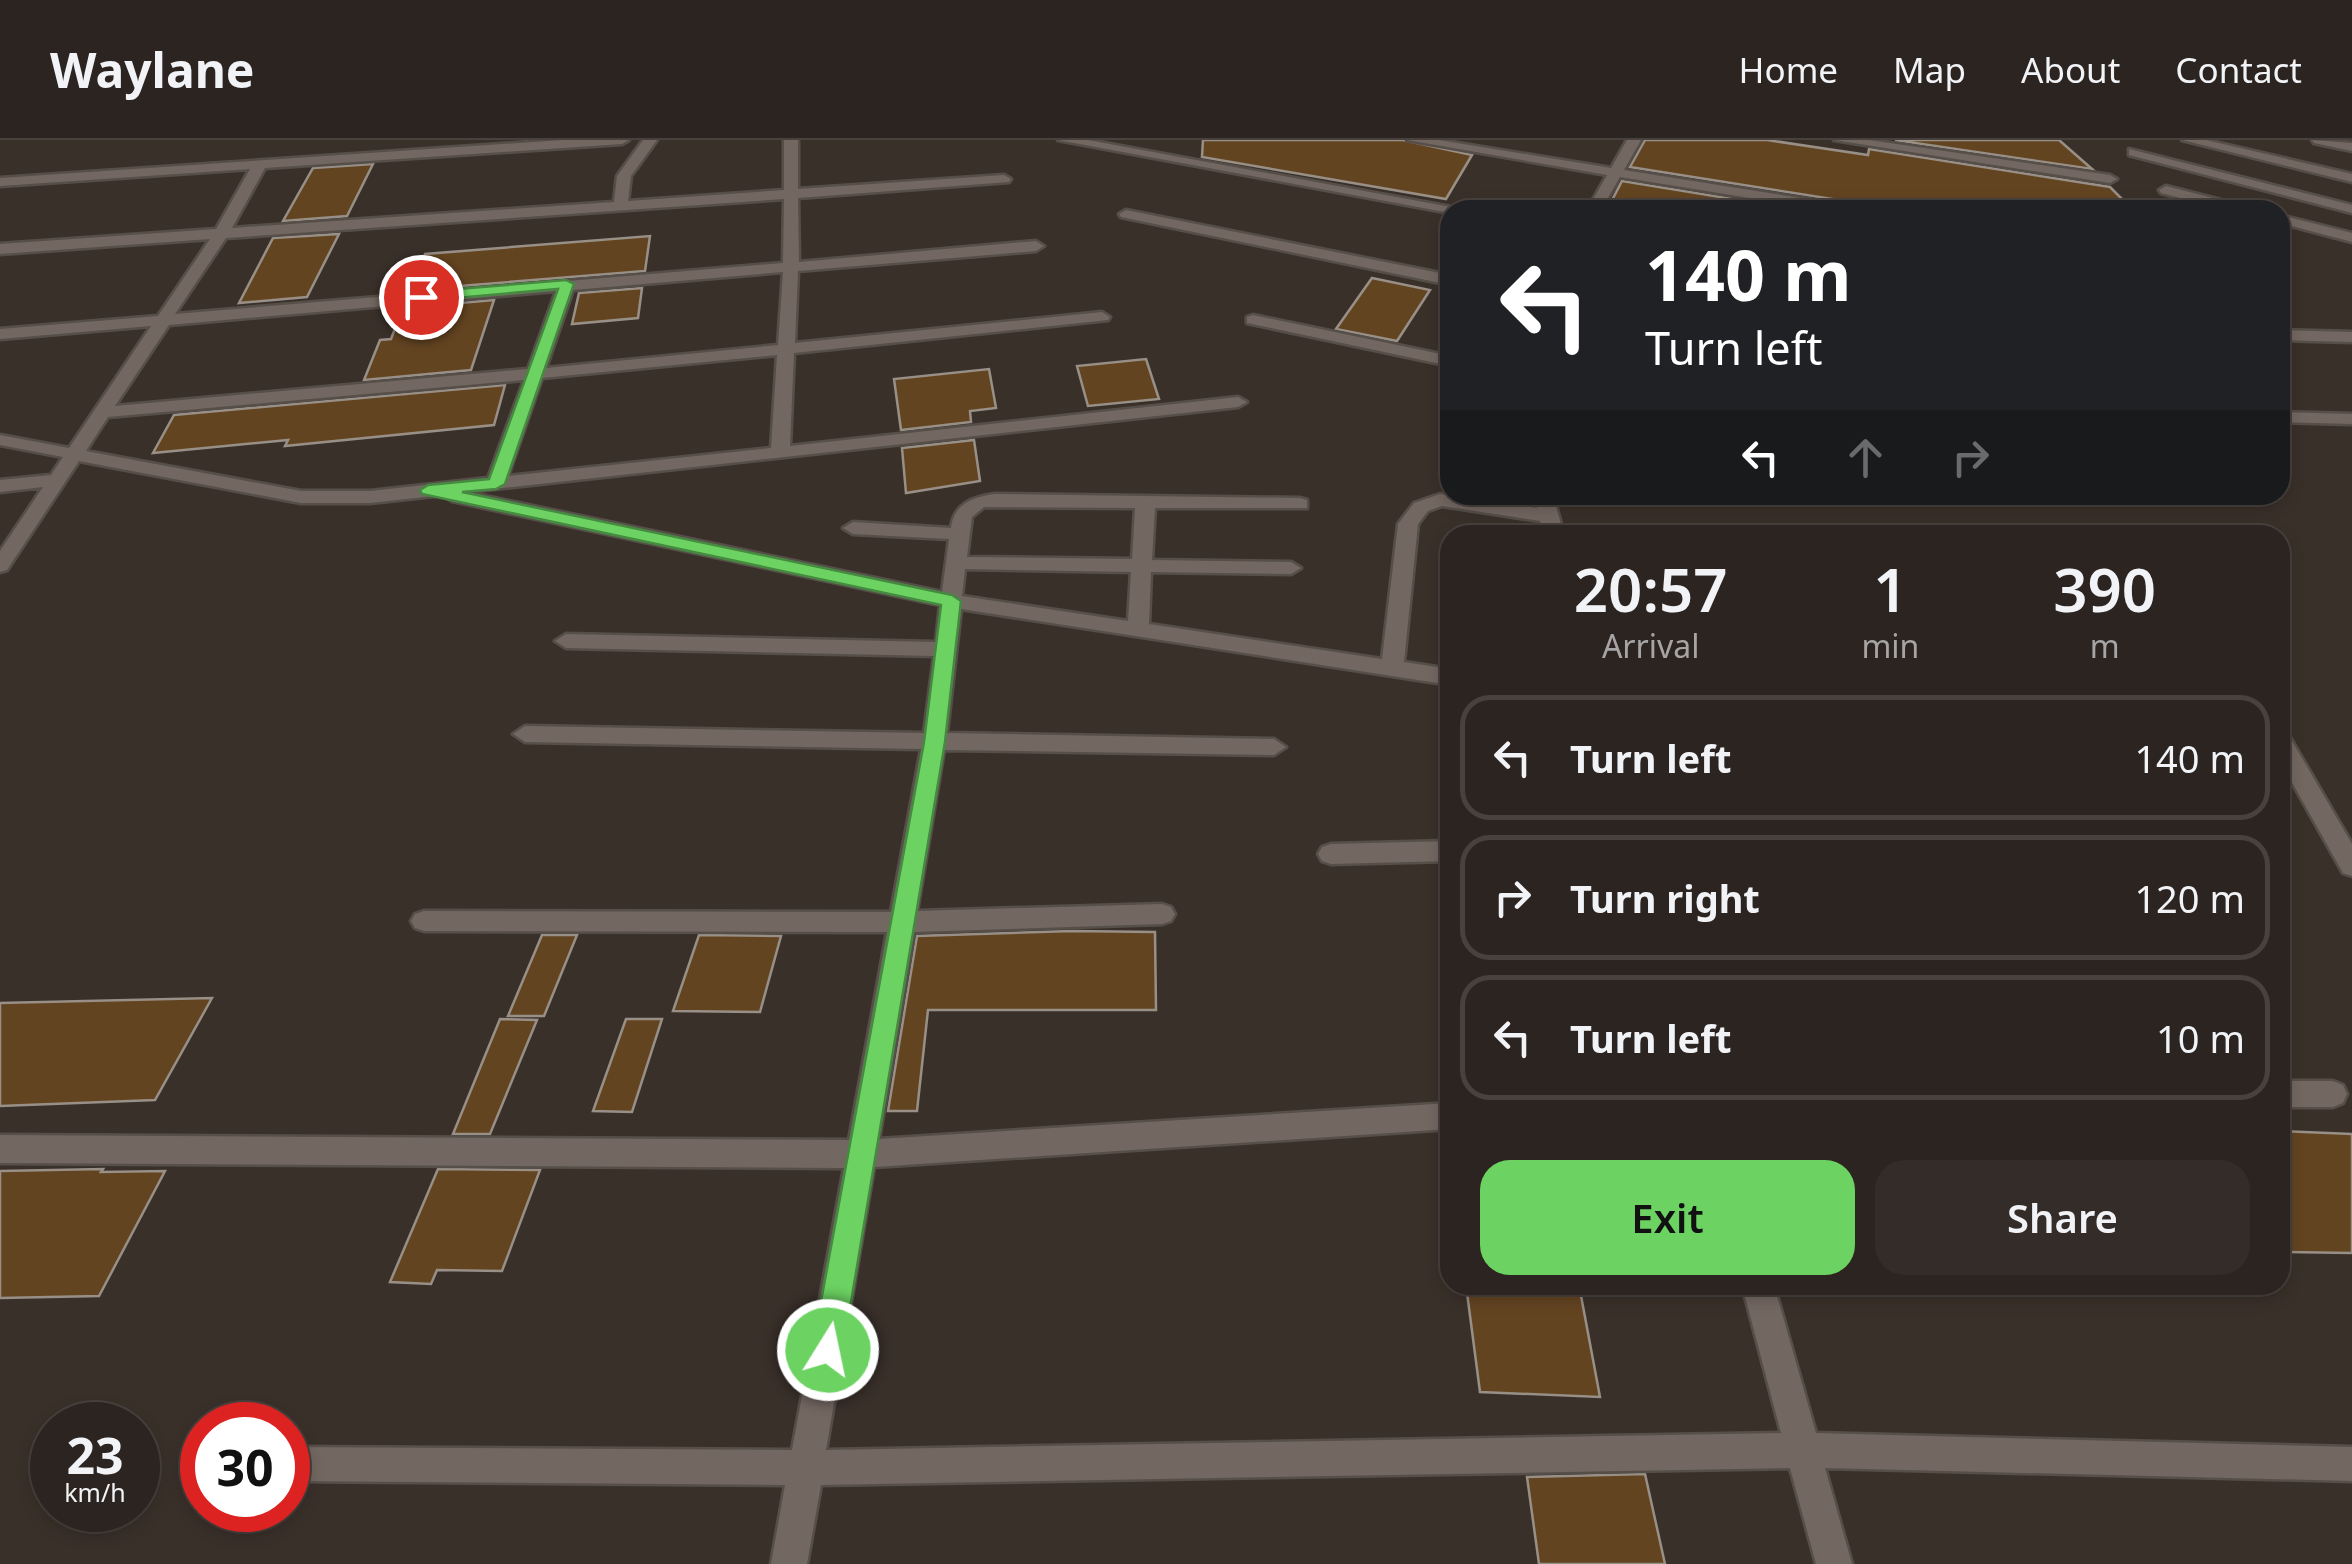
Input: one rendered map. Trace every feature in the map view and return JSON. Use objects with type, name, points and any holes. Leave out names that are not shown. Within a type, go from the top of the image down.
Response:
[{"type":"street","points":[[0,182],[622,140]]},
{"type":"street","points":[[621,203],[624,176],[650,140]]},
{"type":"street","points":[[780,452],[790,266],[790,140]]},
{"type":"street","points":[[1065,140],[1440,206]]},
{"type":"street","points":[[1414,140],[1788,200]]},
{"type":"street","points":[[1600,200],[1634,140]]},
{"type":"street","points":[[1842,140],[2110,179]]},
{"type":"street","points":[[2189,140],[2352,178]]},
{"type":"street","points":[[2320,140],[2352,147]]},
{"type":"street","points":[[2134,152],[2352,209]]},
{"type":"street","points":[[0,566],[223,231],[260,164]]},
{"type":"street","points":[[0,250],[223,231],[1004,179]]},
{"type":"street","points":[[2166,190],[2204,200]]},
{"type":"street","points":[[1126,214],[1440,278]]},
{"type":"street","points":[[2290,222],[2352,238]]},
{"type":"street","points":[[0,334],[1036,246]]},
{"type":"street","points":[[496,484],[566,284]]},
{"type":"street","points":[[102,412],[535,374],[1102,317]]},
{"type":"street","points":[[1253,320],[1440,359]]},
{"type":"street","points":[[2290,335],[2352,336]]},
{"type":"street","points":[[0,440],[301,498],[496,484],[1238,402]]},
{"type":"street","points":[[2290,417],[2352,419]]},
{"type":"street","points":[[0,486],[56,480]]},
{"type":"street","points":[[428,490],[952,601],[1440,675]]},
{"type":"street","points":[[789,1564],[934,742],[959,534],[966,509],[994,500],[1145,505],[1300,504]]},
{"type":"street","points":[[1392,668],[1408,524],[1421,507],[1440,500]]},
{"type":"street","points":[[1138,630],[1145,505]]},
{"type":"street","points":[[1462,505],[1548,525]]},
{"type":"street","points":[[853,528],[959,534]]},
{"type":"street","points":[[956,564],[1290,568]]},
{"type":"street","points":[[566,640],[946,649]]},
{"type":"street","points":[[526,734],[1274,746]]},
{"type":"street","points":[[2290,758],[2352,866]]},
{"type":"street","points":[[1330,854],[1440,851]]},
{"type":"street","points":[[424,921],[903,922],[1162,914]]},
{"type":"street","points":[[2290,1094],[2333,1094]]},
{"type":"street","points":[[0,1149],[862,1154],[1440,1117]]},
{"type":"street","points":[[1761,1295],[1834,1564]]},
{"type":"street","points":[[310,1464],[807,1468],[1802,1450],[2352,1464]]},
{"type":"building","points":[[1203,140],[1403,140],[1472,155],[1446,199],[1202,157]]},
{"type":"building","points":[[1645,140],[1767,140],[1868,155],[1869,149],[2110,187],[2123,200],[1838,200],[1630,167]]},
{"type":"building","points":[[1895,140],[2059,140],[2092,169]]},
{"type":"building","points":[[373,164],[347,216],[283,221],[313,168]]},
{"type":"building","points":[[1622,181],[1739,200],[1612,200]]},
{"type":"building","points":[[339,234],[307,297],[239,303],[273,238]]},
{"type":"building","points":[[650,236],[645,271],[410,290],[425,254]]},
{"type":"building","points":[[1372,278],[1430,290],[1397,341],[1336,329]]},
{"type":"building","points":[[642,288],[638,318],[572,324],[579,293]]},
{"type":"building","points":[[494,300],[471,370],[364,380],[380,340],[391,339],[403,308]]},
{"type":"building","points":[[1146,359],[1159,399],[1088,406],[1077,366]]},
{"type":"building","points":[[989,369],[996,408],[970,411],[971,422],[901,430],[894,379]]},
{"type":"building","points":[[505,385],[494,425],[285,446],[288,440],[153,453],[174,415]]},
{"type":"building","points":[[974,440],[980,481],[906,493],[902,448]]},
{"type":"building","points":[[1155,932],[1156,1010],[928,1010],[917,1111],[888,1111],[917,936]]},
{"type":"building","points":[[542,935],[577,935],[544,1016],[508,1016]]},
{"type":"building","points":[[699,935],[781,936],[760,1012],[673,1011]]},
{"type":"building","points":[[212,998],[155,1100],[0,1106],[0,1003]]},
{"type":"building","points":[[500,1019],[537,1020],[490,1134],[453,1134]]},
{"type":"building","points":[[626,1019],[662,1019],[632,1112],[593,1111]]},
{"type":"building","points":[[2290,1131],[2352,1134],[2352,1253],[2290,1252]]},
{"type":"building","points":[[103,1169],[101,1172],[165,1171],[99,1296],[0,1298],[0,1171]]},
{"type":"building","points":[[438,1169],[540,1170],[502,1271],[437,1270],[431,1284],[390,1282]]},
{"type":"building","points":[[1467,1295],[1581,1295],[1600,1397],[1480,1392]]},
{"type":"building","points":[[1645,1474],[1665,1564],[1539,1564],[1527,1477]]},
{"type":"route","points":[[421,297],[566,284],[496,484],[428,490],[952,601],[934,742],[828,1350]]}]
